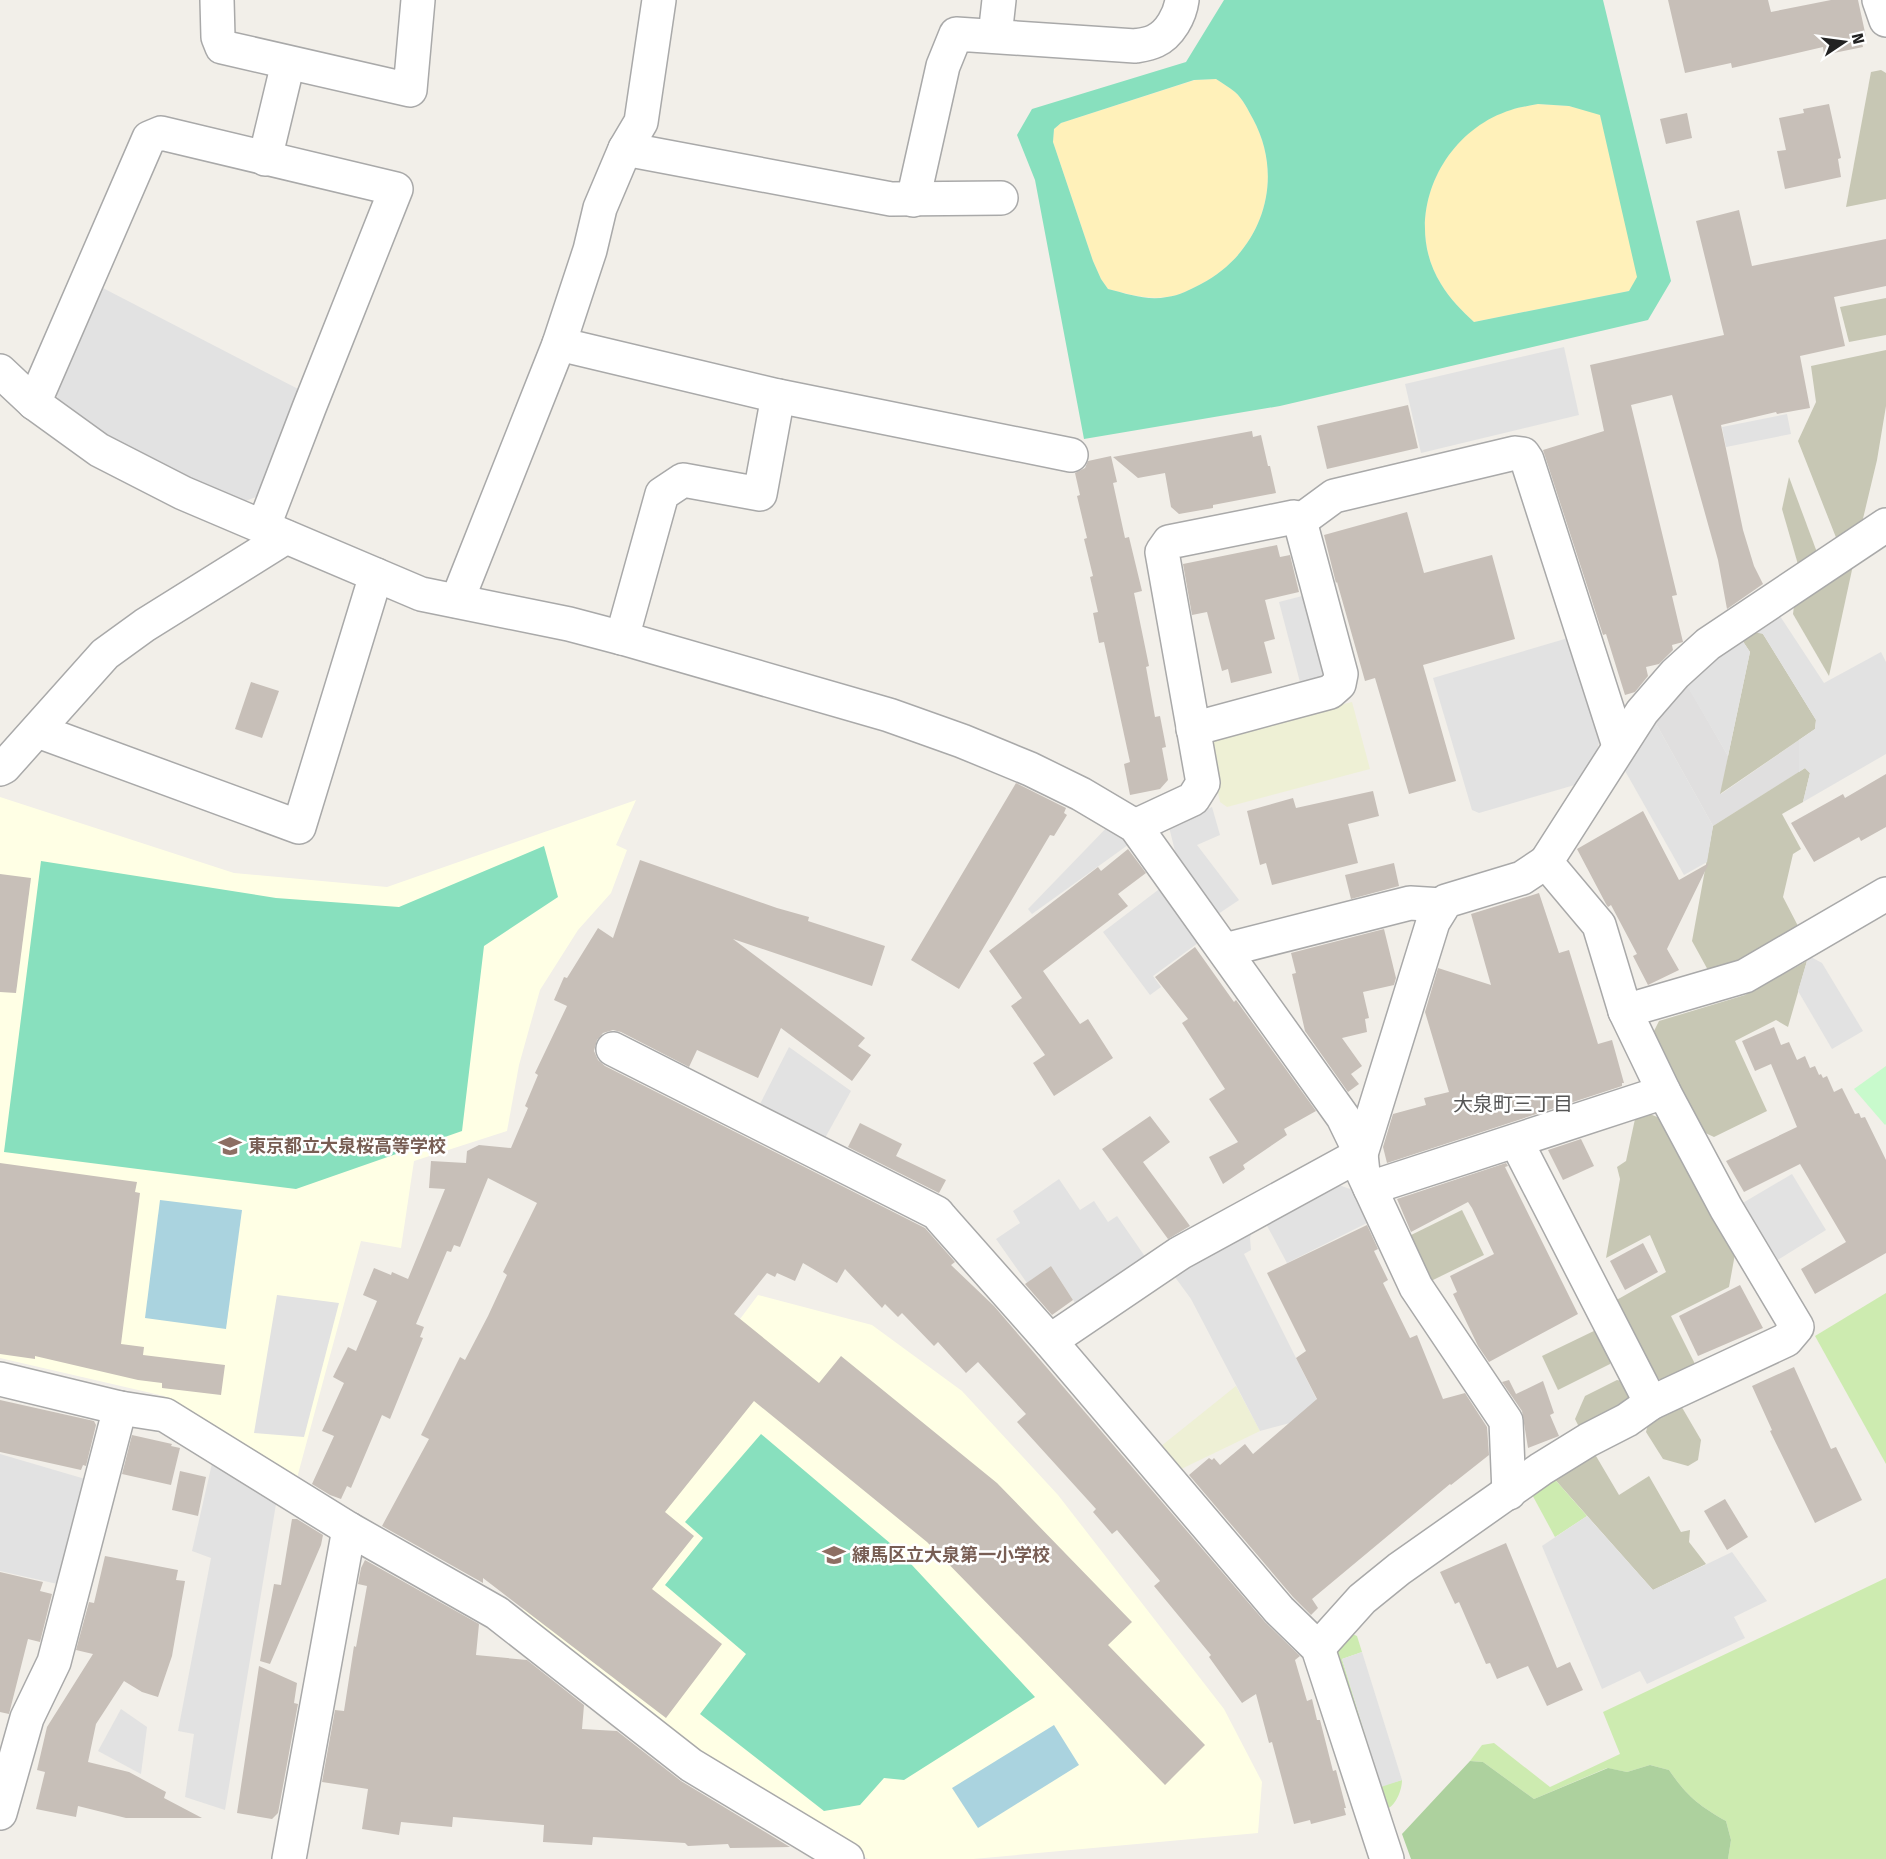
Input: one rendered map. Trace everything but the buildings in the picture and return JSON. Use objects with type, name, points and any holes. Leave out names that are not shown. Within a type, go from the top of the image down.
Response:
[{"type":"street","points":[[217,0],[219,37],[222,47],[410,90],[418,0]]},
{"type":"street","points":[[457,602],[559,344],[590,250],[600,208],[625,149],[641,122],[659,0]]},
{"type":"street","points":[[995,36],[999,0]]},
{"type":"street","points":[[914,200],[943,66],[956,34],[1135,46],[1155,41],[1170,29],[1180,11],[1182,0]]},
{"type":"street","points":[[1879,0],[1886,20]]},
{"type":"street","points":[[265,159],[288,63]]},
{"type":"street","points":[[0,768],[4,767],[38,731],[105,654],[275,532],[396,189],[161,133],[149,138],[34,403]]},
{"type":"street","points":[[625,149],[891,199],[1001,198]]},
{"type":"street","points":[[559,344],[778,396],[1071,455]]},
{"type":"street","points":[[0,371],[34,403],[99,450],[183,493],[421,594],[569,624],[889,715],[962,741],[1060,784],[1135,826],[1342,1117],[1361,1154],[1363,1173],[1416,1287],[1506,1421],[1509,1493]]},
{"type":"street","points":[[622,638],[662,494],[683,480],[760,494],[778,396]]},
{"type":"street","points":[[1300,521],[1334,496],[1515,453],[1523,454],[1527,460],[1619,746]]},
{"type":"street","points":[[1135,826],[1193,799],[1203,783],[1193,729],[1162,552],[1164,546],[1168,542],[1294,517],[1300,521],[1341,674],[1339,684],[1330,693],[1193,729]]},
{"type":"street","points":[[1050,1341],[1179,1253],[1361,1154],[1433,922],[1442,905],[1446,901],[1522,878],[1546,862],[1642,712],[1675,674],[1708,644],[1886,525]]},
{"type":"street","points":[[38,731],[299,826],[376,575]]},
{"type":"street","points":[[1318,1647],[1362,1599],[1399,1569],[1578,1445],[1627,1420],[1652,1403],[1786,1340],[1797,1327],[1725,1208],[1625,1011],[1599,925],[1546,862]]},
{"type":"street","points":[[1625,1011],[1745,976],[1886,894]]},
{"type":"street","points":[[1225,950],[1410,903],[1442,905]]},
{"type":"street","points":[[613,1049],[937,1213],[1050,1341],[1279,1610],[1318,1647],[1387,1859]]},
{"type":"street","points":[[1370,1188],[1665,1092]]},
{"type":"street","points":[[1515,1141],[1652,1403]]},
{"type":"street","points":[[0,1379],[120,1408],[165,1415],[349,1529],[496,1613],[691,1765],[847,1859]]},
{"type":"street","points":[[0,1814],[27,1718],[54,1662],[120,1408]]},
{"type":"street","points":[[288,1859],[349,1529]]},
{"type":"shaded area","points":[[1881,70],[1886,73],[1886,199],[1846,207],[1871,72]]},
{"type":"shaded area","points":[[99,286],[304,392],[259,496],[240,503],[100,438],[59,405],[55,387]]},
{"type":"shaded area","points":[[1886,298],[1886,335],[1849,342],[1840,307]]},
{"type":"shaded area","points":[[1564,347],[1579,415],[1421,453],[1405,384]]},
{"type":"shaded area","points":[[1886,350],[1886,406],[1877,460],[1861,527],[1837,540],[1798,441],[1816,402],[1811,366]]},
{"type":"shaded area","points":[[1787,414],[1791,434],[1726,447],[1722,427]]},
{"type":"shaded area","points":[[1789,477],[1818,555],[1799,568],[1782,509]]},
{"type":"shaded area","points":[[1855,556],[1829,676],[1793,614],[1795,598]]},
{"type":"shaded area","points":[[1306,595],[1326,670],[1318,682],[1301,686],[1279,602]]},
{"type":"shaded area","points":[[1778,613],[1824,683],[1881,652],[1886,662],[1886,754],[1803,802],[1810,773],[1805,768],[1799,772],[1799,740],[1815,729],[1816,720],[1763,634],[1754,632]]},
{"type":"shaded area","points":[[1755,628],[1763,634],[1816,720],[1815,729],[1720,794],[1750,652],[1740,637]]},
{"type":"shaded area","points":[[1740,637],[1750,652],[1728,756],[1686,684]]},
{"type":"shaded area","points":[[1568,638],[1600,738],[1597,751],[1578,784],[1479,813],[1472,810],[1433,678]]},
{"type":"shaded area","points":[[1686,683],[1728,756],[1721,794],[1799,740],[1799,772],[1713,826],[1654,720]]},
{"type":"shaded area","points":[[1352,702],[1370,769],[1227,807],[1220,802],[1209,749],[1215,736]]},
{"type":"shaded area","points":[[1654,720],[1713,826],[1707,862],[1684,875],[1624,769]]},
{"type":"shaded area","points":[[1805,768],[1810,773],[1803,802],[1782,814],[1801,849],[1793,854],[1783,897],[1798,926],[1735,964],[1709,972],[1692,941],[1713,826]]},
{"type":"shaded area","name":"東京都立大泉桜高等学校","points":[[0,797],[234,873],[387,887],[636,800],[616,845],[627,850],[611,893],[578,930],[540,990],[519,1065],[507,1131],[414,1161],[401,1248],[361,1241],[297,1478],[164,1396],[0,1358]]},
{"type":"shaded area","points":[[1212,807],[1220,835],[1197,845],[1239,900],[1218,914],[1172,857],[1176,855],[1169,827]]},
{"type":"shaded area","points":[[1115,819],[1132,842],[1032,914],[1028,909]]},
{"type":"shaded area","points":[[1162,887],[1202,940],[1153,976],[1161,987],[1150,995],[1103,932]]},
{"type":"shaded area","points":[[1811,957],[1822,963],[1863,1031],[1832,1049],[1798,991],[1807,961]]},
{"type":"shaded area","points":[[1807,961],[1788,1027],[1776,1020],[1735,1041],[1767,1111],[1714,1137],[1701,1131],[1653,1033],[1659,1021],[1745,995]]},
{"type":"shaded area","points":[[789,1047],[851,1091],[825,1138],[759,1106]]},
{"type":"shaded area","points":[[1650,1114],[1662,1119],[1735,1254],[1729,1287],[1671,1316],[1696,1366],[1664,1381],[1652,1376],[1613,1302],[1666,1272],[1650,1235],[1606,1258],[1620,1179],[1617,1167],[1626,1161],[1635,1119]]},
{"type":"shaded area","points":[[1792,1174],[1826,1230],[1776,1261],[1741,1204]]},
{"type":"shaded area","points":[[1059,1179],[1080,1210],[1094,1201],[1108,1222],[1117,1216],[1146,1258],[1077,1306],[1051,1266],[1027,1283],[996,1239],[1020,1223],[1013,1211]]},
{"type":"shaded area","points":[[1333,1183],[1353,1190],[1369,1222],[1287,1263],[1264,1220]]},
{"type":"shaded area","points":[[1462,1210],[1484,1255],[1429,1282],[1407,1237]]},
{"type":"shaded area","points":[[1254,1223],[1250,1238],[1251,1250],[1244,1254],[1324,1414],[1260,1431],[1191,1299],[1172,1273]]},
{"type":"shaded area","points":[[277,1295],[339,1303],[304,1437],[254,1433]]},
{"type":"shaded area","name":"練馬区立大泉第一小学校","points":[[758,1295],[872,1325],[962,1391],[1058,1495],[1224,1709],[1262,1782],[1258,1833],[973,1859],[868,1859],[695,1751],[520,1614]]},
{"type":"shaded area","points":[[1598,1329],[1612,1354],[1610,1364],[1558,1390],[1542,1356]]},
{"type":"shaded area","points":[[1617,1380],[1626,1382],[1631,1391],[1627,1404],[1579,1427],[1575,1419],[1585,1396]]},
{"type":"shaded area","points":[[1236,1386],[1260,1431],[1173,1473],[1155,1451]]},
{"type":"shaded area","points":[[1680,1404],[1701,1440],[1698,1460],[1688,1466],[1663,1459],[1646,1432],[1649,1420]]},
{"type":"shaded area","points":[[1585,1453],[1596,1456],[1619,1495],[1649,1476],[1681,1532],[1690,1530],[1689,1542],[1706,1564],[1653,1590],[1551,1475]]},
{"type":"shaded area","points":[[0,1454],[92,1481],[62,1585],[0,1571]]},
{"type":"shaded area","points":[[213,1459],[277,1498],[225,1810],[185,1797],[194,1734],[178,1731],[211,1558],[192,1551]]},
{"type":"shaded area","points":[[1587,1516],[1653,1590],[1732,1552],[1767,1601],[1734,1617],[1745,1638],[1647,1684],[1640,1671],[1602,1689],[1542,1546]]},
{"type":"shaded area","points":[[1362,1652],[1402,1780],[1381,1787],[1342,1659]]},
{"type":"shaded area","points":[[121,1709],[147,1727],[141,1774],[98,1751]]},
{"type":"green space","points":[[1224,0],[1603,0],[1671,281],[1648,320],[1280,406],[1084,439],[1035,180],[1017,135],[1032,109],[1186,62]],"holes":[[[1216,79],[1233,90],[1240,98],[1263,142],[1267,166],[1267,190],[1262,212],[1253,234],[1240,253],[1222,270],[1180,294],[1152,298],[1108,289],[1093,261],[1053,142],[1054,129],[1061,123],[1194,80]],[[1538,104],[1569,106],[1600,115],[1637,277],[1629,291],[1474,322],[1441,284],[1430,259],[1425,233],[1427,207],[1434,181],[1447,158],[1464,137],[1486,121],[1514,109]]]},
{"type":"green space","points":[[544,846],[558,897],[484,946],[462,1131],[296,1189],[4,1152],[41,861],[276,898],[399,907]]},
{"type":"green space","points":[[1886,1066],[1886,1124],[1885,1125],[1854,1089]]},
{"type":"green space","points":[[1886,1293],[1886,1464],[1815,1336]]},
{"type":"green space","points":[[761,1434],[897,1549],[1035,1697],[904,1780],[884,1778],[860,1805],[824,1811],[700,1714],[746,1654],[665,1585],[703,1538],[685,1522]]},
{"type":"green space","points":[[1551,1475],[1587,1516],[1555,1537],[1529,1489]]},
{"type":"green space","points":[[1886,1578],[1886,1859],[1728,1859],[1731,1840],[1726,1821],[1694,1799],[1669,1770],[1650,1765],[1627,1772],[1607,1768],[1534,1799],[1483,1762],[1470,1761],[1482,1745],[1494,1743],[1550,1787],[1620,1754],[1603,1712]]},
{"type":"green space","points":[[1348,1632],[1357,1636],[1362,1652],[1342,1659],[1381,1786],[1402,1780],[1398,1797],[1387,1809],[1333,1654]]},
{"type":"green space","points":[[1470,1761],[1483,1762],[1534,1799],[1608,1768],[1627,1772],[1650,1765],[1669,1770],[1694,1799],[1726,1821],[1731,1840],[1728,1859],[1411,1859],[1402,1834]]},
{"type":"sand","points":[[1216,79],[1233,90],[1240,98],[1263,142],[1267,166],[1267,190],[1262,212],[1253,234],[1240,253],[1222,270],[1180,294],[1152,298],[1108,289],[1093,261],[1053,142],[1054,129],[1061,123],[1195,80]]},
{"type":"sand","points":[[1537,104],[1569,106],[1600,114],[1638,277],[1629,291],[1474,322],[1441,284],[1430,259],[1425,233],[1427,207],[1434,181],[1447,158],[1464,137],[1485,121],[1510,110]]},
{"type":"water","points":[[160,1200],[242,1210],[226,1329],[145,1318]]},
{"type":"water","points":[[1054,1725],[1079,1765],[978,1828],[952,1788]]},
{"type":"place","name":"東京都立大泉桜高等学校","points":[[230,1146]]},
{"type":"place","name":"練馬区立大泉第一小学校","points":[[834,1555]]},
{"type":"district","name":"大泉町三丁目","points":[[1513,1104]]}]
